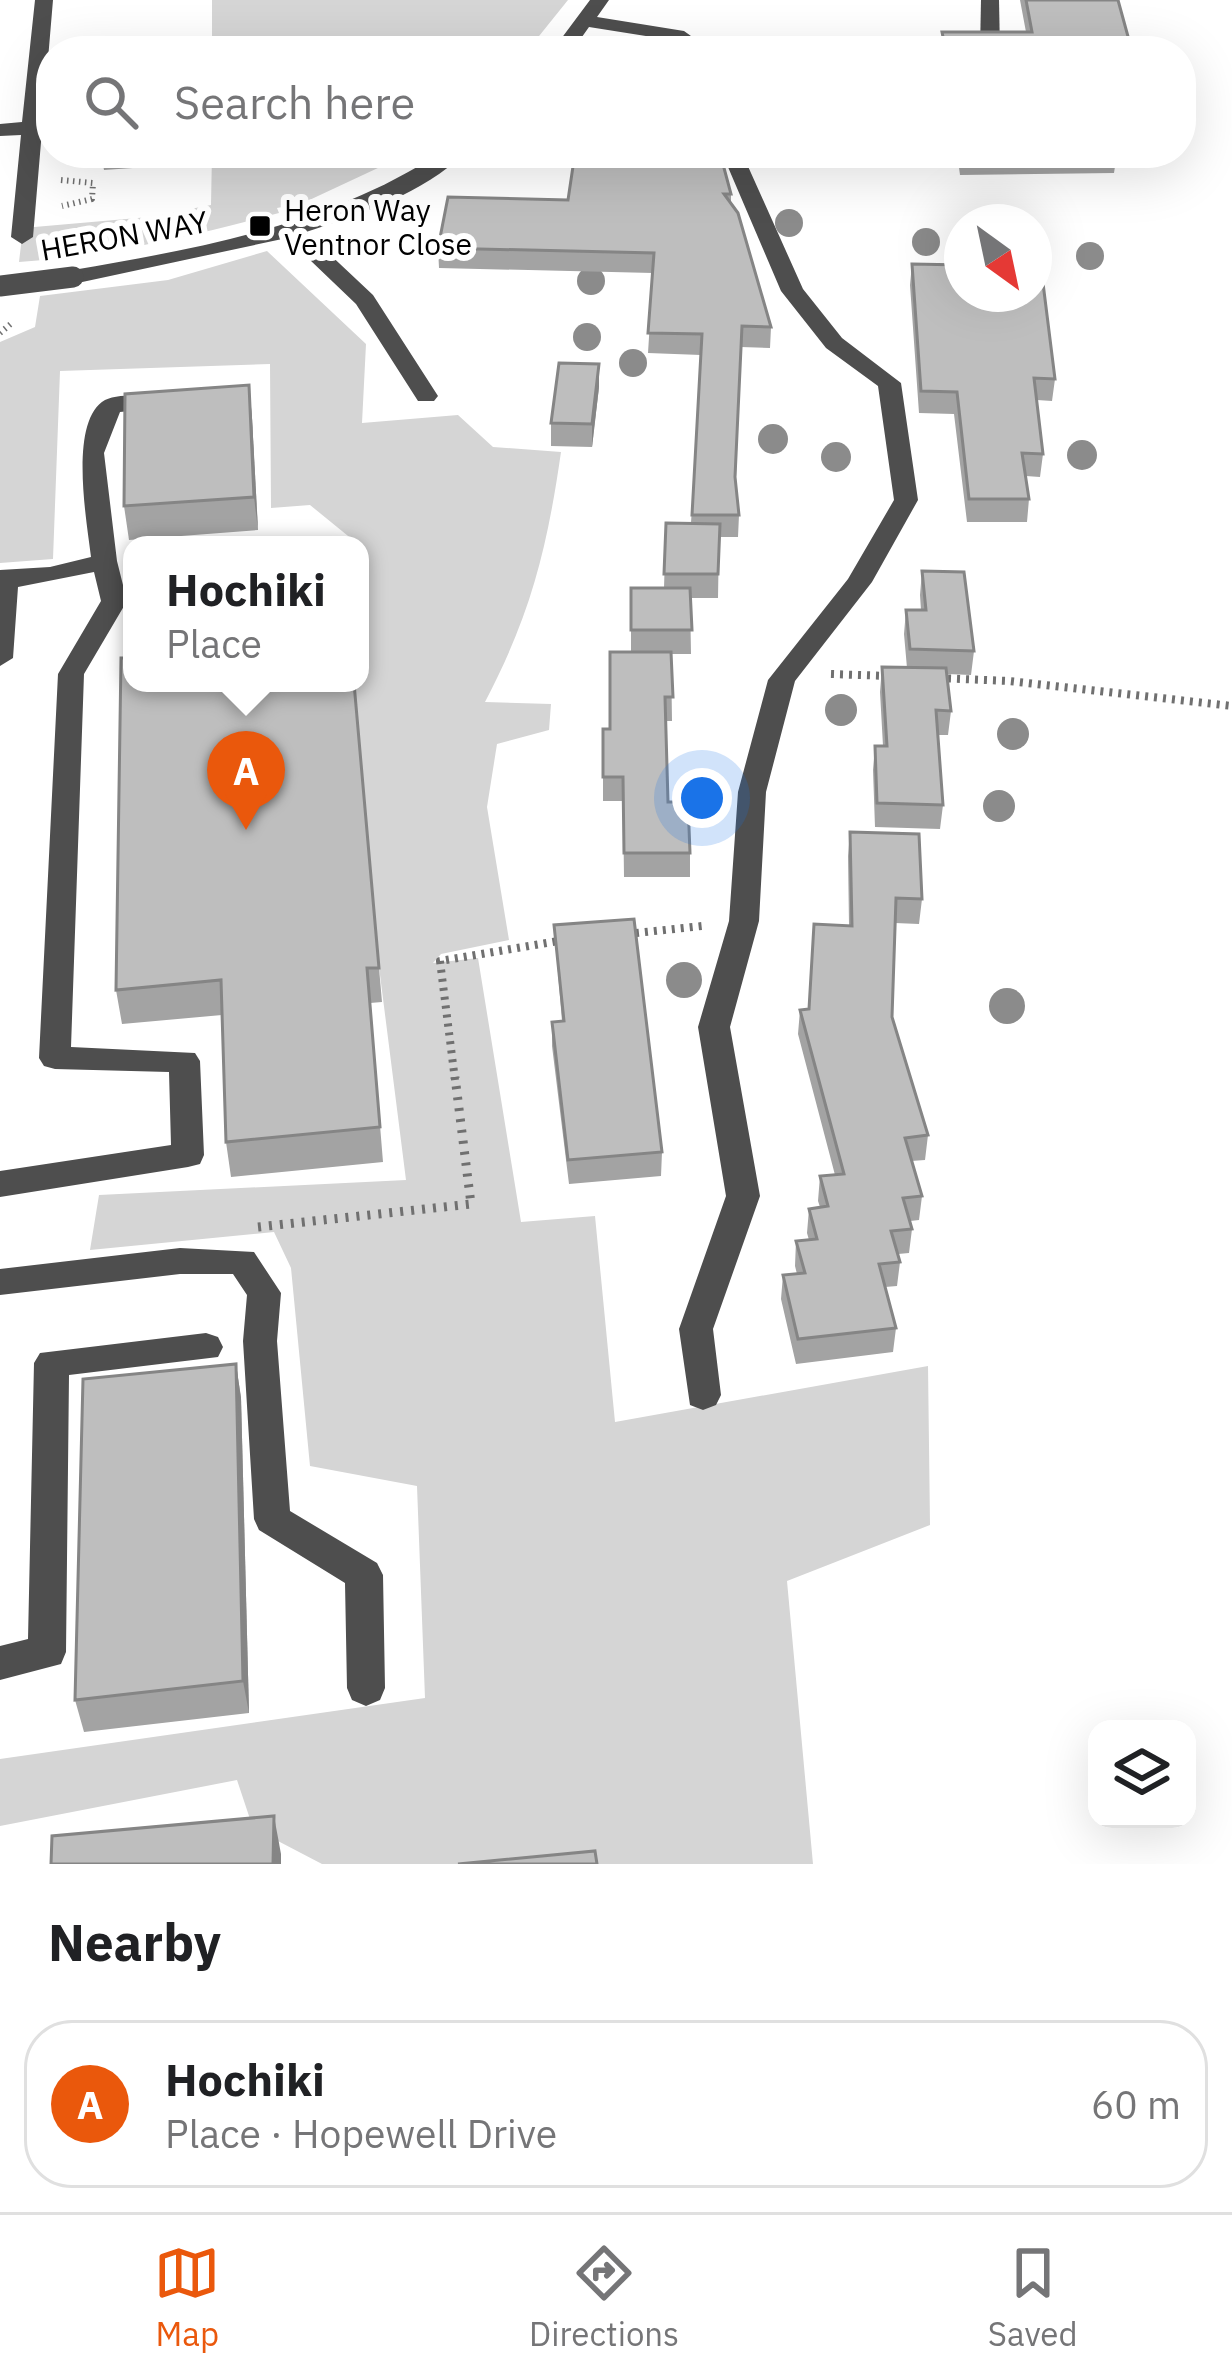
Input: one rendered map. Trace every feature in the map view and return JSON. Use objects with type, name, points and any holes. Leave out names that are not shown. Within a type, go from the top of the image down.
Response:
[{"type":"street","points":[[41,36],[44,0]]},
{"type":"street","points":[[574,36],[600,0]]},
{"type":"street","points":[[989,0],[990,36]]},
{"type":"street","points":[[585,21],[678,36]]},
{"type":"street","points":[[22,237],[36,85]]},
{"type":"street","points":[[0,130],[32,128]]},
{"type":"street","name":"HERON WAY","points":[[0,286],[182,258],[290,230],[435,168]]},
{"type":"street","points":[[703,1394],[696,1330],[743,1196],[713,1027],[744,921],[752,792],[782,680],[859,582],[905,500],[889,383],[835,343],[793,291],[739,168]]},
{"type":"street","points":[[290,230],[365,299],[427,396]]},
{"type":"street","points":[[0,1184],[188,1155],[184,1061],[55,1058],[71,674],[114,601],[104,561],[92,453],[111,406],[181,401]]},
{"type":"street","points":[[0,658],[2,580],[51,575],[104,561]]},
{"type":"street","points":[[100,624],[123,623]]},
{"type":"street","points":[[0,1282],[180,1261],[242,1262],[264,1293],[260,1341],[272,1519],[364,1575],[365,1688]]},
{"type":"street","points":[[0,1664],[46,1652],[52,1363],[206,1347]]},
{"type":"path","points":[[788,672],[892,676]]},
{"type":"path","points":[[938,678],[1009,681],[1232,706]]},
{"type":"path","points":[[604,936],[744,921]]},
{"type":"path","points":[[240,1228],[471,1204],[440,961],[580,938]]},
{"type":"shaded area","points":[[212,0],[568,0],[539,36],[212,36]]},
{"type":"shaded area","points":[[212,168],[378,168],[303,203],[277,208],[279,213],[215,230],[85,255],[19,262],[23,228],[149,217],[211,205]]},
{"type":"shaded area","points":[[267,251],[366,344],[362,423],[458,415],[493,447],[561,452],[535,580],[485,702],[551,704],[549,730],[497,744],[487,807],[509,940],[441,954],[433,963],[478,958],[521,1222],[595,1216],[615,1422],[928,1366],[930,1525],[787,1581],[813,1864],[322,1864],[253,1828],[237,1780],[0,1826],[0,1759],[425,1698],[417,1486],[310,1466],[291,1268],[274,1232],[90,1250],[99,1195],[406,1180],[379,967],[355,692],[369,692],[369,536],[348,536],[310,505],[271,508],[270,364],[60,371],[53,559],[0,563],[0,342],[35,327],[40,296],[168,280]]},
{"type":"building","points":[[1026,0],[1118,0],[1128,36],[943,36],[942,32],[1032,32]]},
{"type":"building","points":[[573,168],[724,168],[731,194],[724,194],[738,213],[771,327],[742,326],[735,477],[739,515],[692,515],[702,334],[648,333],[654,253],[438,248],[448,197],[568,200]]},
{"type":"building","points":[[912,264],[944,265],[944,312],[1047,312],[1055,379],[1034,378],[1043,454],[1022,453],[1029,499],[969,499],[957,392],[921,391]]},
{"type":"building","points":[[559,363],[599,364],[592,424],[551,423]]},
{"type":"building","points":[[249,385],[254,497],[124,506],[125,394]]},
{"type":"building","points":[[666,523],[720,524],[718,574],[664,574]]},
{"type":"building","points":[[922,571],[964,572],[974,651],[910,649],[906,610],[926,610]]},
{"type":"building","points":[[631,588],[690,588],[692,630],[631,630]]},
{"type":"building","points":[[610,652],[671,652],[673,697],[665,697],[668,802],[688,802],[690,853],[624,853],[623,777],[603,777],[603,729],[610,729]]},
{"type":"building","points":[[121,658],[123,692],[355,692],[379,968],[367,968],[380,1127],[226,1142],[221,980],[116,990]]},
{"type":"building","points":[[882,667],[946,668],[951,711],[936,710],[943,805],[877,803],[875,746],[887,746]]},
{"type":"building","points":[[850,832],[919,834],[922,899],[896,898],[892,1017],[928,1135],[905,1138],[922,1196],[903,1198],[912,1229],[891,1231],[900,1262],[879,1264],[896,1328],[798,1339],[783,1275],[805,1273],[796,1241],[817,1239],[809,1209],[828,1206],[820,1176],[844,1174],[800,1010],[809,1009],[814,924],[852,926]]},
{"type":"building","points":[[634,919],[662,1152],[568,1160],[552,1022],[564,1021],[554,925]]},
{"type":"building","points":[[236,1364],[243,1681],[75,1700],[83,1379]]},
{"type":"building","points":[[274,1816],[273,1864],[51,1864],[52,1836]]},
{"type":"building","points":[[595,1851],[597,1864],[458,1864]]},
{"type":"place","name":"Heron Way Ventnor Close","points":[[260,226]]},
{"type":"place","name":"Hochiki","points":[[246,830]]}]
